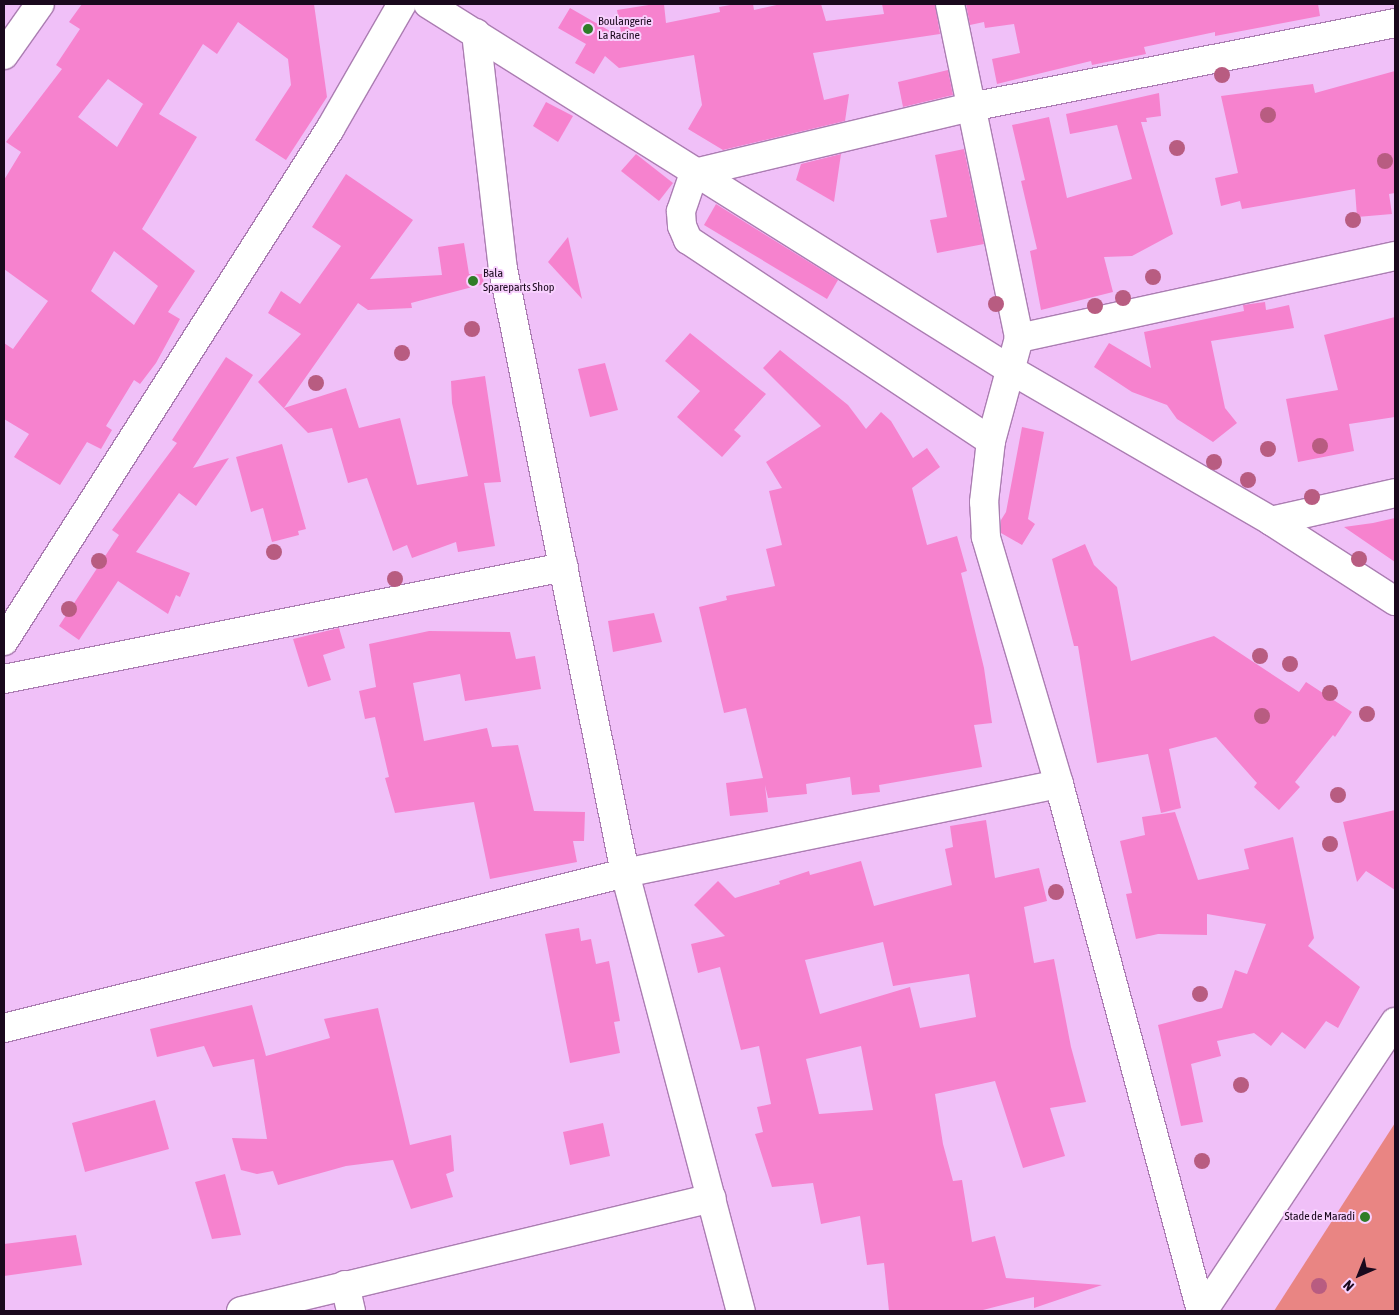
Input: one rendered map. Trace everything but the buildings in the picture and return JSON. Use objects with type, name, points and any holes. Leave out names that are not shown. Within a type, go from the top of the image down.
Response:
[{"type":"street","points":[[4,55],[40,4]]},
{"type":"street","points":[[4,641],[330,129],[402,4]]},
{"type":"street","points":[[428,4],[694,173],[1009,369],[1271,521],[1395,601]]},
{"type":"street","points":[[950,4],[1019,338],[991,440],[984,502],[986,537],[1059,784],[1202,1311]]},
{"type":"street","points":[[694,173],[971,106],[1395,24]]},
{"type":"street","points":[[476,33],[503,269],[625,873],[742,1311]]},
{"type":"street","points":[[694,173],[681,211],[682,226],[688,240],[991,440]]},
{"type":"street","points":[[1019,338],[1395,256]]},
{"type":"street","points":[[1271,521],[1395,493]]},
{"type":"street","points":[[4,679],[564,566]]},
{"type":"street","points":[[4,1028],[625,873],[1059,784]]},
{"type":"street","points":[[1202,1311],[1395,1022]]},
{"type":"street","points":[[241,1311],[345,1284],[712,1198]]},
{"type":"street","points":[[345,1284],[351,1311]]},
{"type":"shaded area","name":"Stade de Maradi","points":[[1395,1123],[1395,1311],[1274,1311]]},
{"type":"place","name":"Boulangerie La Racine","points":[[588,29]]},
{"type":"place","name":"Bala Spareparts Shop","points":[[473,281]]},
{"type":"place","name":"Stade de Maradi","points":[[1365,1217]]}]
